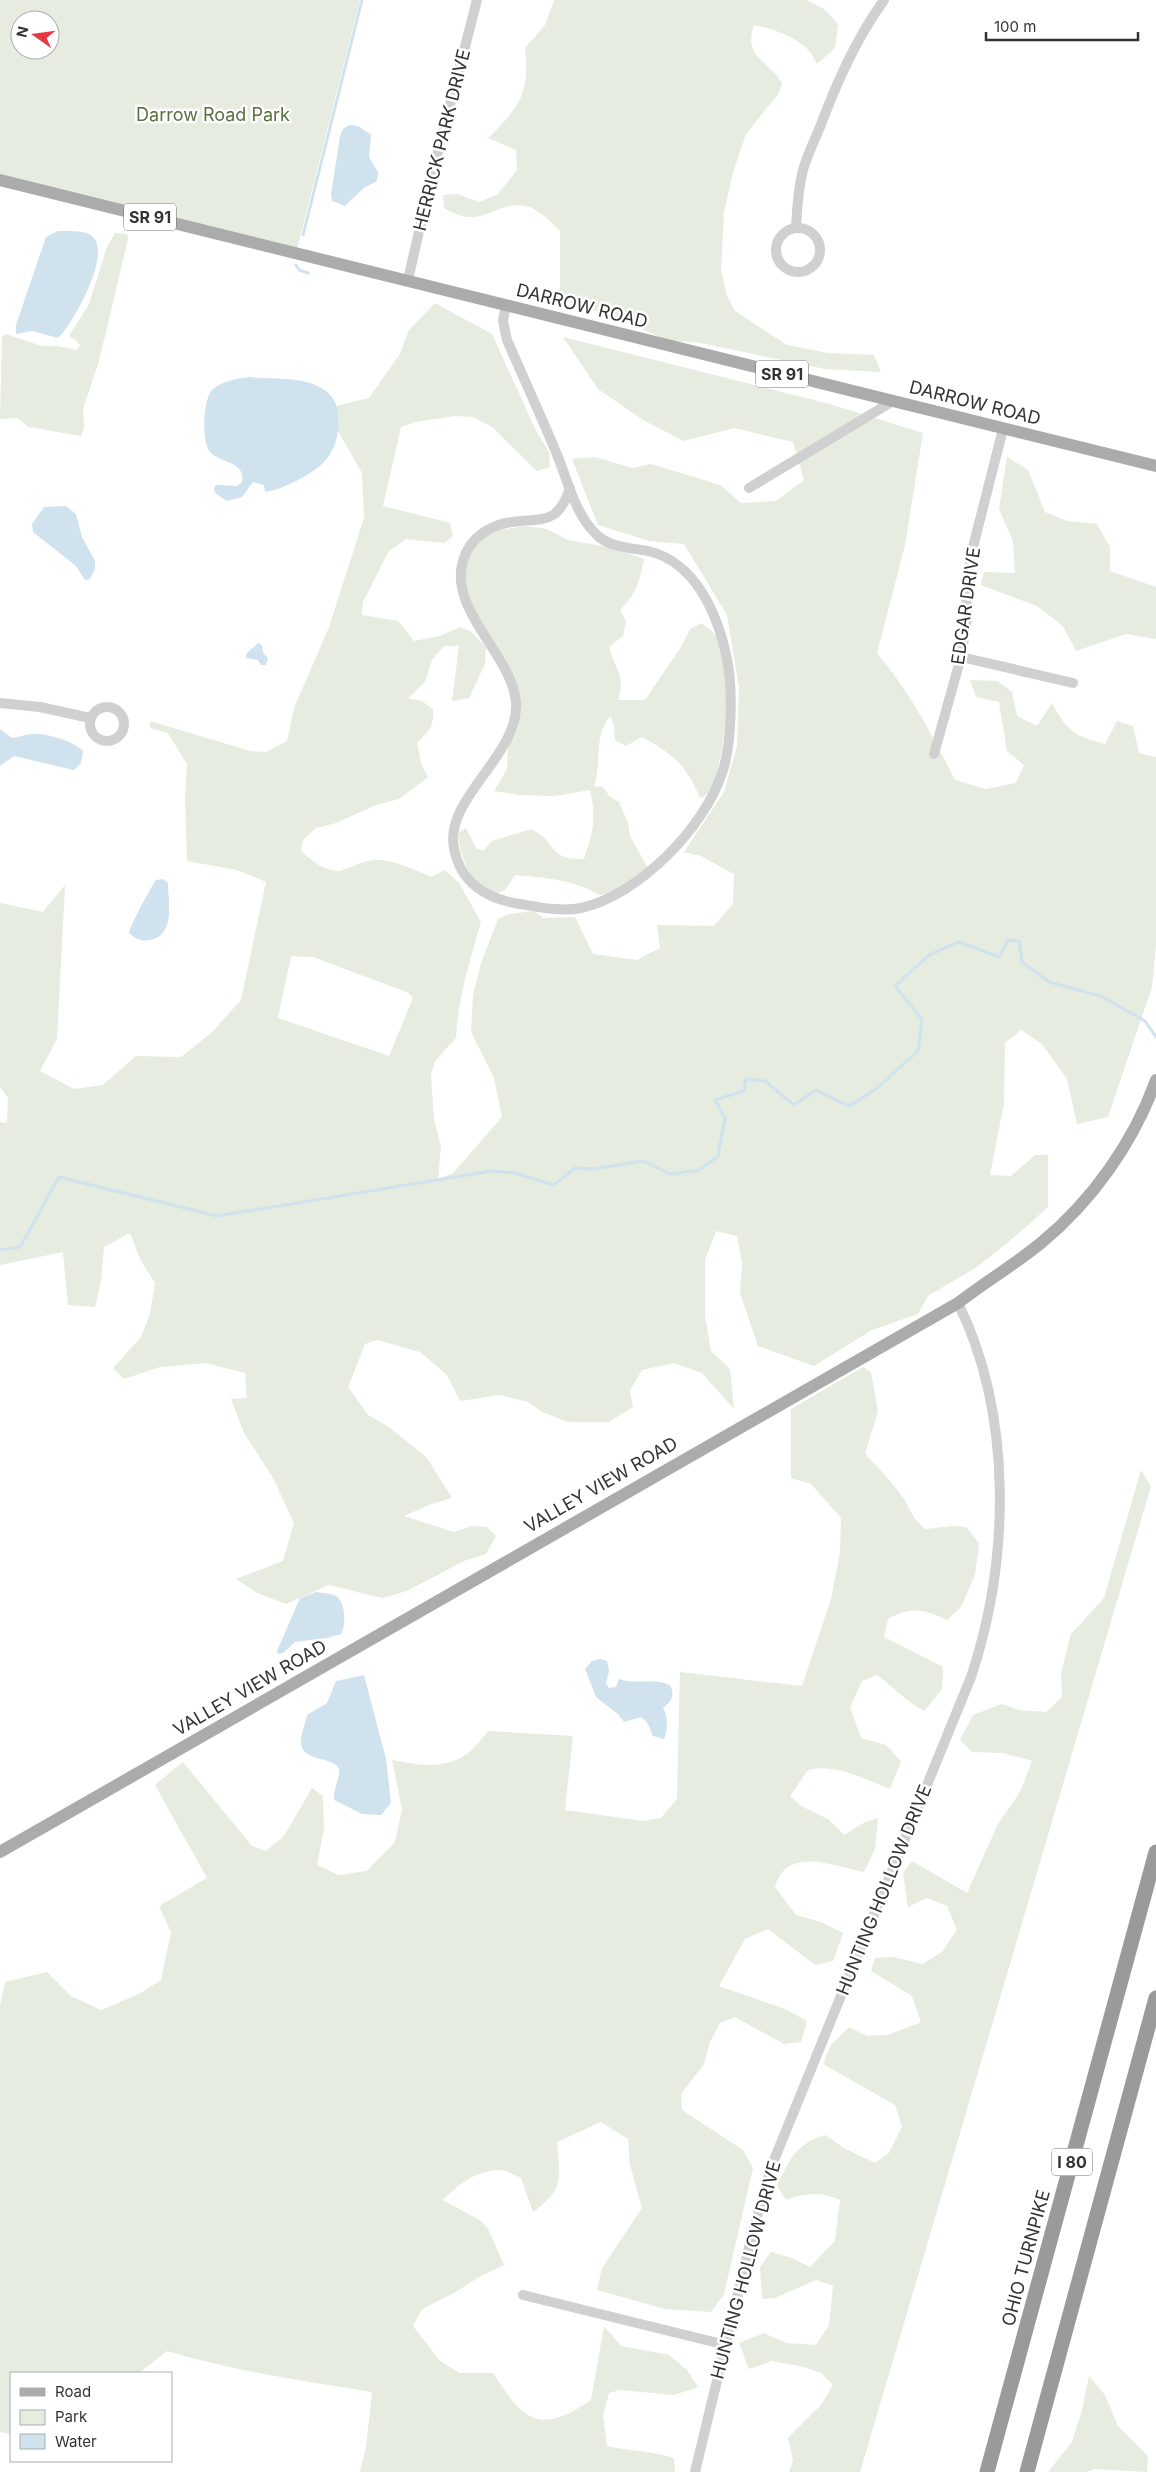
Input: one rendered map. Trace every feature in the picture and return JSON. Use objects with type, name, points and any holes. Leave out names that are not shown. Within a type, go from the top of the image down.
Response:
[{"type":"highway","name":"OHIO TURNPIKE","points":[[987,2472],[1156,1852]]},
{"type":"highway","name":"I 80","points":[[1027,2472],[1156,1998]]},
{"type":"main road","name":"DARROW ROAD","points":[[0,180],[1156,466]]},
{"type":"main road","name":"VALLEY VIEW ROAD","points":[[0,1852],[554,1532],[958,1303],[1042,1242],[1077,1209],[1119,1153],[1135,1126],[1156,1080]]},
{"type":"street","name":"HERRICK PARK DRIVE","points":[[408,280],[477,0]]},
{"type":"street","points":[[796,228],[797,206],[803,170],[830,100],[852,52],[884,0]]},
{"type":"street","points":[[796,228],[805,228],[813,233],[821,248],[816,265],[801,273],[784,268],[778,261],[776,253],[777,244],[781,236],[788,230],[796,228]]},
{"type":"street","points":[[506,305],[503,322],[506,340],[570,488],[578,508],[597,536],[618,545],[659,554],[676,564],[700,589],[716,618],[722,636],[729,672],[730,702],[727,756],[723,772],[700,816],[646,874],[626,888],[600,902],[578,909],[510,902],[490,896],[477,888],[467,878],[458,863],[454,848],[453,832],[457,816],[509,736],[516,706],[509,679],[462,591],[460,574],[465,555],[477,538],[496,526],[508,522],[535,522],[553,515],[566,501],[570,488]]},
{"type":"street","points":[[749,488],[893,401]]},
{"type":"street","name":"EDGAR DRIVE","points":[[934,754],[961,656],[967,619],[966,585],[972,551],[1003,429]]},
{"type":"street","points":[[961,656],[1073,683]]},
{"type":"street","points":[[0,703],[40,706],[90,718]]},
{"type":"street","name":"HUNTING HOLLOW DRIVE","points":[[695,2472],[754,2227],[772,2165],[971,1676],[987,1621],[992,1597],[1000,1528],[999,1467],[990,1399],[978,1349],[958,1303]]},
{"type":"street","points":[[523,2294],[726,2345]]},
{"type":"green space","name":"Darrow Road Park","points":[[0,0],[360,0],[296,253],[0,180]]},
{"type":"green space","points":[[554,0],[806,0],[824,9],[838,24],[835,48],[817,64],[807,48],[791,37],[754,25],[751,36],[755,53],[782,84],[778,94],[746,134],[733,172],[724,212],[721,270],[727,296],[735,311],[787,345],[828,353],[874,355],[881,372],[825,369],[700,343],[666,340],[620,319],[560,299],[560,231],[536,210],[526,206],[515,205],[487,214],[469,217],[457,215],[444,208],[443,195],[457,194],[479,202],[498,194],[517,170],[516,150],[488,138],[508,117],[520,98],[526,77],[525,48],[545,25]]},
{"type":"green space","points":[[115,233],[127,234],[128,239],[99,361],[83,409],[84,428],[81,436],[29,427],[17,418],[0,419],[2,337],[6,334],[41,346],[58,346],[76,350],[80,346],[76,340],[69,336],[89,304],[107,247]]},
{"type":"green space","points":[[435,303],[492,334],[536,431],[549,452],[550,467],[537,471],[492,427],[473,417],[455,416],[415,422],[401,427],[383,506],[450,523],[453,536],[444,543],[406,539],[388,552],[363,602],[362,615],[398,621],[414,641],[440,636],[460,627],[470,631],[486,647],[485,664],[469,698],[452,701],[459,646],[444,646],[432,660],[425,682],[408,698],[422,701],[433,709],[433,720],[430,728],[417,742],[421,763],[428,777],[399,799],[376,805],[336,823],[316,828],[303,840],[301,851],[321,866],[333,871],[340,871],[370,860],[399,864],[431,877],[445,870],[459,883],[481,922],[462,993],[456,1038],[435,1061],[431,1075],[434,1119],[441,1147],[438,1179],[453,1173],[502,1117],[494,1078],[471,1032],[473,996],[481,963],[498,919],[509,914],[534,911],[543,918],[575,917],[593,954],[637,960],[660,948],[657,925],[714,926],[733,904],[734,874],[701,856],[684,852],[724,792],[737,746],[739,688],[727,615],[684,544],[649,541],[598,525],[572,459],[595,457],[632,468],[651,464],[720,485],[741,503],[776,501],[804,480],[793,442],[734,428],[684,441],[643,420],[598,389],[563,337],[826,403],[923,433],[905,545],[877,653],[910,699],[929,730],[955,780],[986,789],[1016,783],[1024,765],[1007,751],[999,702],[976,697],[970,680],[997,681],[1012,692],[1017,716],[1037,726],[1052,703],[1062,720],[1072,731],[1094,741],[1105,744],[1117,721],[1133,726],[1139,753],[1156,757],[1156,945],[1152,987],[1108,1117],[1077,1124],[1067,1079],[1042,1044],[1021,1030],[1005,1043],[1004,1103],[990,1175],[1011,1176],[1035,1155],[1048,1155],[1048,1207],[977,1267],[928,1296],[918,1314],[872,1330],[814,1366],[758,1346],[740,1293],[742,1263],[737,1236],[716,1231],[705,1260],[705,1316],[711,1351],[730,1369],[734,1409],[702,1373],[674,1363],[642,1370],[630,1391],[633,1407],[609,1422],[568,1422],[542,1412],[528,1402],[500,1395],[460,1401],[447,1375],[420,1352],[377,1340],[365,1344],[348,1387],[368,1415],[389,1427],[427,1458],[452,1498],[431,1504],[404,1516],[454,1532],[471,1526],[487,1527],[496,1536],[486,1554],[464,1561],[407,1591],[382,1598],[329,1585],[286,1604],[257,1593],[236,1579],[283,1561],[294,1523],[272,1476],[244,1433],[231,1399],[247,1398],[245,1373],[206,1363],[160,1367],[124,1379],[113,1368],[141,1337],[150,1314],[155,1283],[141,1261],[130,1233],[104,1247],[101,1281],[95,1307],[68,1305],[63,1252],[0,1265],[0,1122],[7,1123],[8,1098],[0,1087],[0,903],[43,912],[65,885],[57,1039],[40,1071],[74,1089],[103,1085],[136,1056],[181,1057],[211,1033],[241,1000],[266,882],[237,870],[187,861],[185,797],[187,764],[168,733],[150,728],[150,721],[250,751],[266,752],[287,741],[294,708],[329,627],[364,518],[362,473],[338,431],[339,418],[336,406],[369,398],[400,354],[409,330]],"holes":[[[291,956],[313,957],[409,993],[413,998],[389,1056],[278,1018]]]},
{"type":"green space","points":[[1007,457],[1028,470],[1045,512],[1067,521],[1097,524],[1110,547],[1110,571],[1156,587],[1156,639],[1126,634],[1076,651],[1063,626],[1037,606],[981,585],[984,572],[1015,573],[1013,541],[999,509]]},
{"type":"green space","points":[[525,526],[547,529],[568,540],[613,548],[644,559],[636,587],[620,610],[626,621],[623,636],[609,647],[621,679],[618,700],[645,700],[681,647],[690,629],[702,623],[715,634],[722,649],[725,668],[726,714],[720,760],[715,779],[706,795],[700,798],[684,769],[662,749],[642,737],[626,746],[615,740],[614,725],[610,716],[605,724],[601,733],[594,786],[603,787],[610,797],[619,802],[628,823],[630,836],[648,868],[613,892],[600,895],[569,882],[515,875],[505,890],[496,894],[475,882],[465,864],[459,844],[459,832],[466,828],[476,848],[483,851],[492,841],[531,829],[545,839],[563,857],[584,859],[592,833],[594,817],[590,790],[555,796],[519,795],[494,791],[507,769],[508,748],[517,730],[521,711],[519,690],[476,613],[464,585],[466,563],[473,547],[484,537],[500,530]]},
{"type":"green space","points":[[863,1367],[871,1372],[878,1411],[865,1454],[893,1484],[905,1500],[914,1517],[926,1529],[952,1526],[966,1527],[979,1543],[975,1575],[961,1607],[947,1620],[918,1610],[904,1612],[888,1619],[884,1637],[943,1667],[942,1689],[924,1711],[877,1675],[862,1681],[850,1707],[861,1738],[886,1745],[901,1761],[890,1789],[850,1773],[818,1768],[808,1770],[790,1796],[801,1806],[828,1819],[844,1835],[865,1822],[878,1818],[875,1849],[864,1872],[825,1863],[800,1862],[789,1866],[781,1874],[775,1887],[796,1915],[821,1922],[843,1933],[833,1961],[815,1965],[768,1929],[745,1939],[719,1986],[785,2009],[807,2021],[801,2042],[784,2044],[735,2017],[720,2023],[710,2042],[704,2064],[681,2094],[682,2110],[743,2150],[753,2168],[724,2294],[711,2312],[665,2309],[597,2290],[602,2268],[642,2208],[630,2165],[628,2139],[601,2122],[557,2142],[558,2182],[551,2196],[533,2212],[521,2178],[501,2170],[475,2176],[454,2189],[443,2200],[481,2221],[488,2229],[504,2265],[422,2309],[413,2326],[440,2361],[460,2373],[493,2373],[514,2403],[524,2412],[534,2418],[546,2420],[573,2411],[591,2400],[604,2326],[621,2346],[669,2355],[687,2370],[698,2387],[674,2395],[620,2390],[609,2393],[603,2416],[607,2446],[674,2458],[675,2472],[360,2472],[366,2447],[372,2392],[243,2370],[167,2351],[140,2372],[10,2372],[10,2434],[0,2432],[0,2006],[5,1982],[47,1972],[71,1996],[101,2010],[139,1994],[161,1980],[171,1932],[159,1906],[207,1878],[155,1785],[183,1762],[252,1846],[266,1851],[284,1836],[312,1788],[323,1796],[324,1829],[317,1865],[338,1875],[367,1871],[395,1842],[402,1809],[392,1760],[420,1765],[449,1762],[470,1752],[488,1731],[573,1736],[565,1810],[643,1821],[661,1818],[677,1799],[680,1672],[802,1686],[831,1599],[840,1553],[841,1518],[811,1484],[791,1478],[791,1409]]},
{"type":"green space","points":[[1141,1470],[1151,1486],[860,2472],[789,2472],[793,2461],[788,2438],[821,2405],[833,2385],[821,2373],[804,2367],[772,2361],[749,2369],[739,2343],[764,2333],[786,2343],[816,2345],[829,2325],[833,2286],[816,2280],[775,2298],[762,2299],[760,2267],[771,2252],[792,2258],[810,2267],[835,2241],[840,2200],[826,2195],[813,2194],[786,2200],[777,2186],[785,2168],[800,2148],[825,2135],[844,2148],[875,2163],[889,2153],[902,2127],[895,2105],[823,2064],[831,2045],[849,2027],[867,2036],[888,2035],[921,2022],[912,1996],[871,1971],[875,1958],[893,1957],[923,1964],[942,1952],[957,1930],[947,1906],[927,1898],[908,1907],[903,1873],[912,1861],[967,1893],[998,1824],[1020,1792],[1032,1761],[1003,1753],[972,1752],[960,1740],[973,1715],[1002,1704],[1019,1710],[1046,1712],[1062,1697],[1061,1673],[1071,1634],[1104,1598]]},
{"type":"green space","points":[[1089,2376],[1105,2395],[1118,2426],[1148,2456],[1147,2472],[1094,2469],[1087,2472],[1048,2472],[1072,2442],[1082,2410]]},
{"type":"water","points":[[349,125],[358,126],[371,135],[369,157],[378,172],[377,181],[364,188],[345,206],[332,201],[331,194],[340,136],[343,129]]},
{"type":"water","points":[[58,231],[76,231],[89,234],[97,245],[98,257],[88,288],[73,319],[58,338],[32,331],[16,334],[16,325],[46,237]]},
{"type":"water","points":[[249,377],[299,380],[318,386],[332,398],[336,406],[339,426],[330,454],[320,466],[306,476],[288,485],[265,492],[264,485],[253,482],[242,497],[227,501],[215,493],[214,488],[216,485],[237,486],[242,482],[242,475],[237,466],[215,456],[207,447],[204,430],[205,410],[210,394],[217,386],[225,382]]},
{"type":"water","points":[[66,506],[76,514],[82,537],[95,561],[95,569],[90,579],[85,580],[76,566],[33,532],[32,524],[44,507]]},
{"type":"water","points":[[258,643],[262,645],[263,653],[268,658],[266,665],[261,665],[258,660],[246,658],[246,654]]},
{"type":"water","points":[[0,729],[12,738],[29,734],[41,734],[67,741],[83,751],[81,763],[74,770],[14,756],[0,766]]},
{"type":"water","points":[[163,879],[168,883],[169,917],[167,925],[164,932],[158,937],[147,941],[139,940],[129,933],[130,930],[156,880]]},
{"type":"water","points":[[316,1592],[332,1594],[342,1603],[344,1626],[341,1634],[327,1638],[295,1642],[283,1653],[278,1654],[277,1651],[300,1598]]},
{"type":"water","points":[[600,1659],[607,1661],[609,1671],[606,1683],[609,1688],[616,1687],[619,1679],[625,1681],[658,1682],[670,1685],[672,1698],[663,1708],[667,1724],[664,1739],[653,1736],[647,1722],[641,1717],[624,1722],[618,1714],[596,1697],[585,1669],[592,1661]]},
{"type":"water","points":[[364,1675],[386,1759],[391,1803],[381,1815],[362,1814],[334,1800],[339,1773],[337,1766],[307,1753],[303,1749],[301,1742],[307,1715],[327,1703],[336,1681]]},
{"type":"waterway","points":[[303,235],[362,0]]},
{"type":"waterway","points":[[296,265],[299,270],[308,273]]},
{"type":"waterway","points":[[0,1250],[20,1247],[59,1177],[217,1216],[492,1171],[515,1173],[554,1185],[575,1168],[593,1169],[644,1161],[670,1174],[699,1170],[718,1156],[725,1118],[715,1100],[744,1091],[746,1079],[765,1081],[794,1105],[816,1090],[849,1106],[876,1089],[918,1051],[922,1019],[895,986],[929,955],[959,942],[999,957],[1008,940],[1019,941],[1022,962],[1049,982],[1101,996],[1145,1021],[1156,1037]]}]
